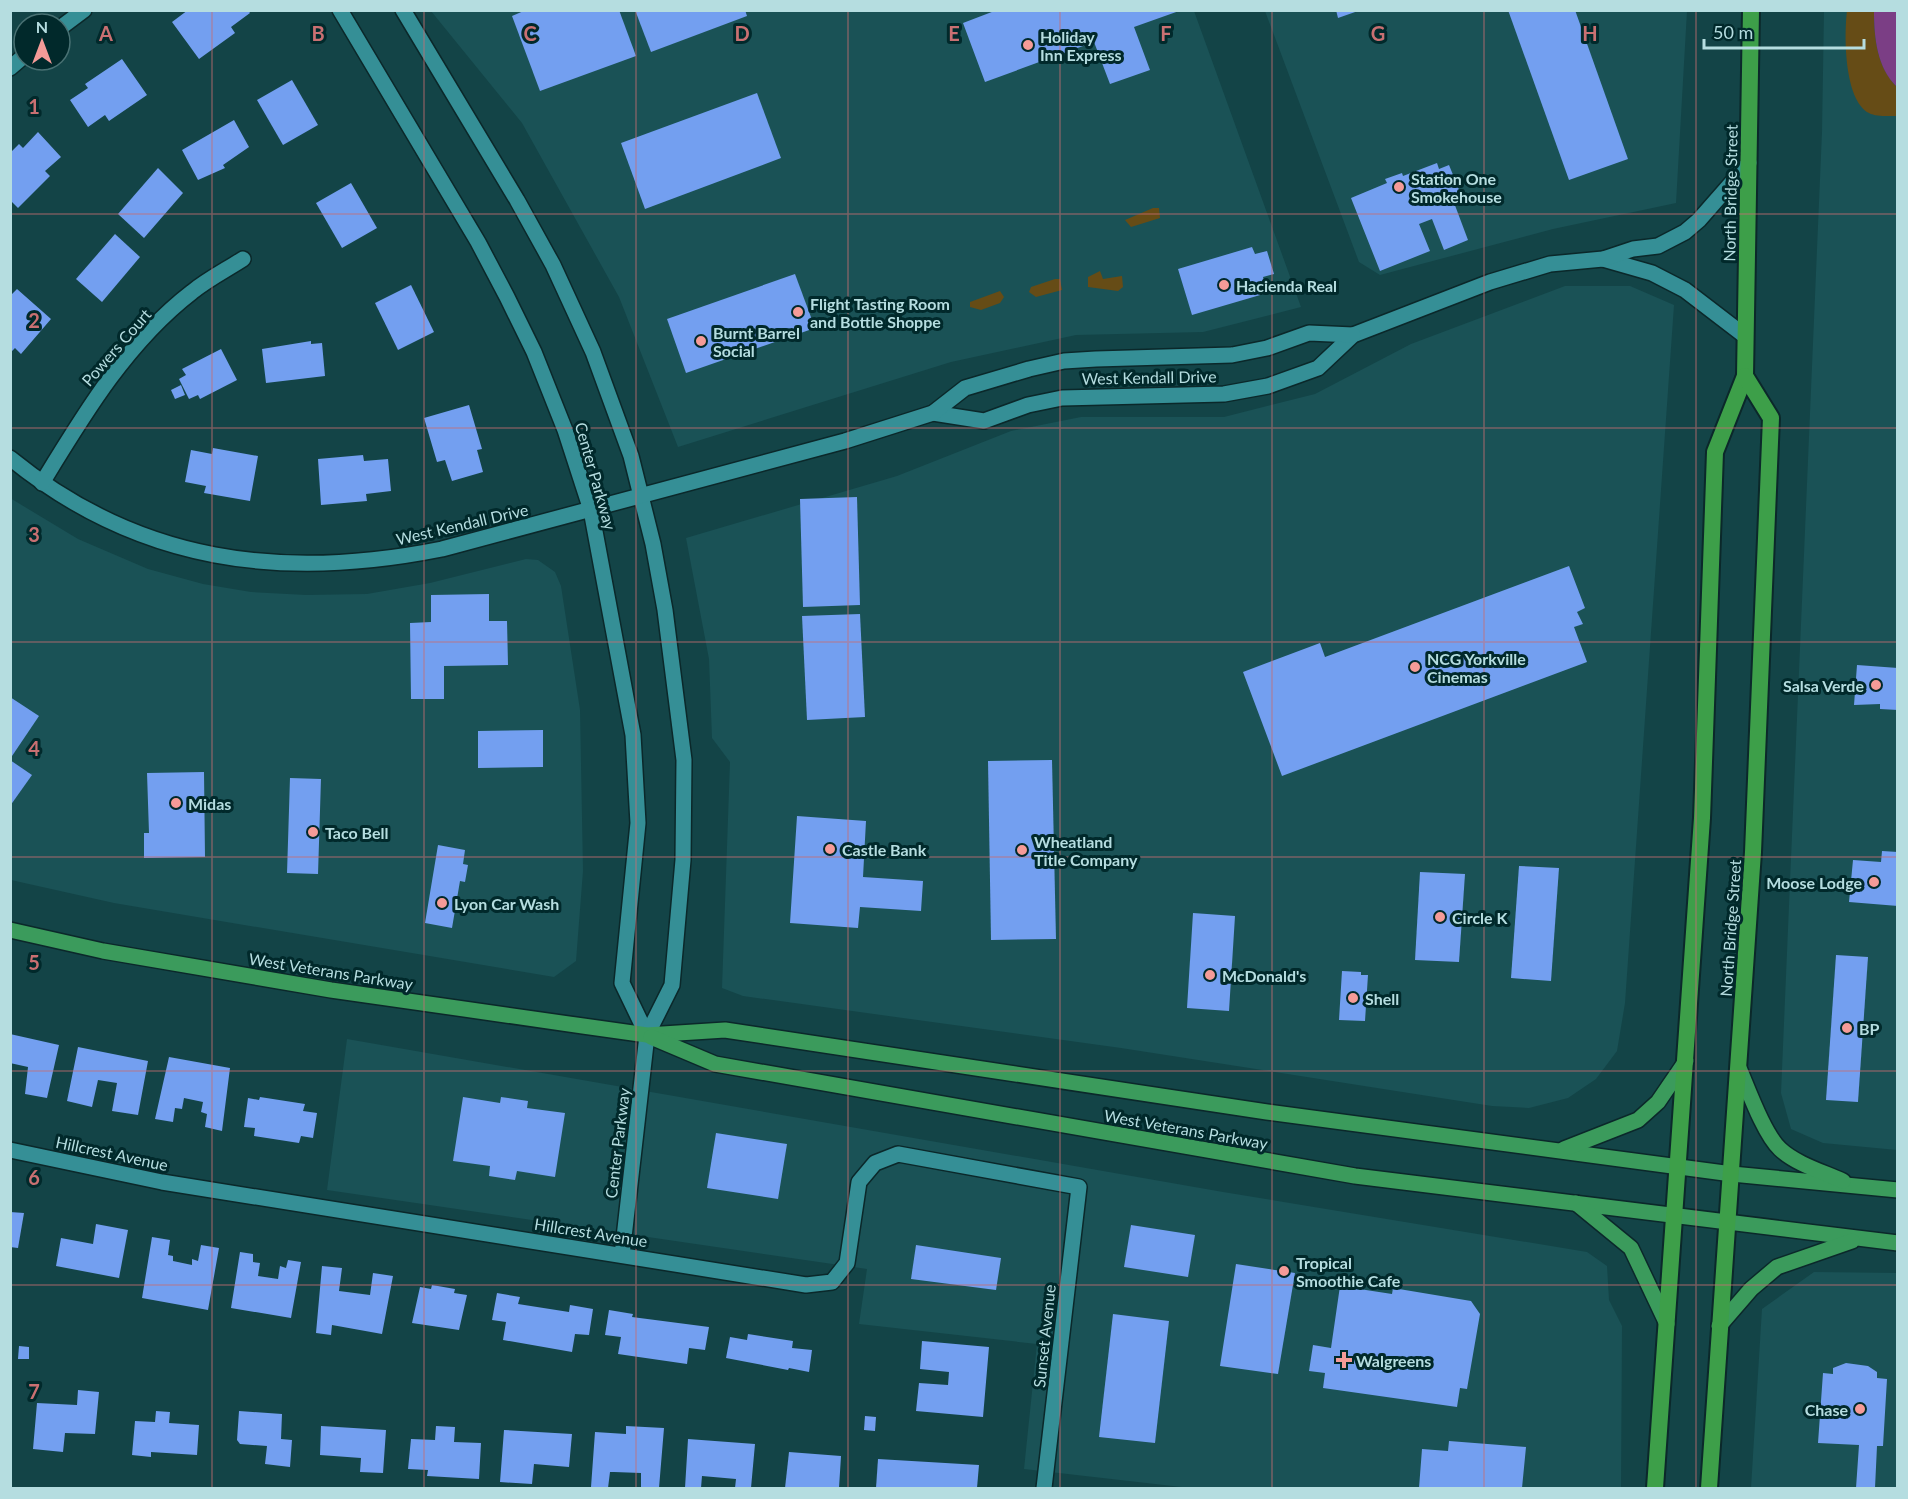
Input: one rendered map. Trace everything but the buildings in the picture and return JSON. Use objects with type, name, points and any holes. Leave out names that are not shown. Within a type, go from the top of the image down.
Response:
[{"type":"highway","name":"North Bridge Street","points":[[1655,1488],[1703,806],[1715,452],[1745,376],[1752,10]]},
{"type":"highway","name":"North Bridge Street","points":[[1709,1488],[1755,819],[1771,418],[1745,376]]},
{"type":"main road","name":"West Veterans Parkway","points":[[10,930],[103,951],[331,990],[647,1035],[725,1030],[1267,1112],[1732,1174],[1898,1190]]},
{"type":"main road","name":"West Veterans Parkway","points":[[647,1035],[715,1065],[1272,1163],[1675,1217],[1898,1243]]},
{"type":"main road","points":[[1560,1150],[1638,1120],[1658,1102],[1686,1060]]},
{"type":"main road","points":[[1739,1068],[1755,1106],[1779,1148],[1810,1167],[1857,1187]]},
{"type":"main road","points":[[1576,1203],[1631,1248],[1667,1324]]},
{"type":"main road","points":[[1719,1326],[1751,1289],[1778,1267],[1860,1239]]},
{"type":"street","name":"Center Parkway","points":[[340,10],[478,242],[507,297],[534,352],[591,510],[633,735],[638,824],[622,983],[647,1035]]},
{"type":"street","name":"Center Parkway","points":[[403,10],[553,265],[593,352],[631,456],[665,610],[684,760],[684,838],[672,985],[647,1035],[622,1255]]},
{"type":"street","name":"West Kendall Drive","points":[[933,412],[984,422],[1028,405],[1062,398],[1224,394],[1268,386],[1318,368],[1353,335],[1490,282],[1550,264],[1603,259],[1633,249],[1658,246],[1685,232],[1699,220],[1749,163]]},
{"type":"street","name":"Powers Court","points":[[42,483],[102,387],[145,336],[192,292],[243,259]]},
{"type":"street","name":"West Kendall Drive","points":[[1603,259],[1652,273],[1685,290],[1745,336]]},
{"type":"street","name":"West Kendall Drive","points":[[10,458],[42,483],[104,519],[171,546],[287,565],[337,564],[399,558],[442,549],[845,441],[933,412],[965,388],[1064,361],[1232,355],[1267,348],[1309,333],[1353,335]]},
{"type":"street","name":"Hillcrest Avenue","points":[[10,1150],[162,1182],[806,1285],[831,1282],[847,1263],[859,1182],[875,1163],[898,1154],[1079,1187]]},
{"type":"street","name":"Sunset Avenue","points":[[1044,1488],[1079,1187]]},
{"type":"shaded area","points":[[431,11],[1194,11],[1301,307],[1203,332],[1076,335],[951,362],[678,447],[619,297],[522,123]]},
{"type":"shaded area","points":[[1265,11],[1687,11],[1676,203],[1553,229],[1380,275],[1359,262]]},
{"type":"shaded area","points":[[1824,11],[1897,11],[1897,1150],[1823,1143],[1791,1129],[1781,1093],[1822,132]]},
{"type":"shaded area","points":[[1847,11],[1874,11],[1878,52],[1885,70],[1897,87],[1897,116],[1879,116],[1869,113],[1861,106],[1855,95],[1850,81],[1846,50]]},
{"type":"shaded area","points":[[1874,11],[1897,11],[1897,87],[1881,62],[1876,42]]},
{"type":"shaded area","points":[[1153,208],[1159,208],[1160,218],[1131,227],[1125,220]]},
{"type":"shaded area","points":[[1100,271],[1103,279],[1122,276],[1123,287],[1118,291],[1088,287],[1088,277]]},
{"type":"shaded area","points":[[1060,279],[1062,290],[1036,297],[1029,292],[1031,287]]},
{"type":"shaded area","points":[[1565,286],[1630,286],[1674,305],[1625,1003],[1617,1051],[1596,1079],[1568,1098],[1529,1108],[1492,1106],[1121,1048],[743,996],[722,988],[730,762],[712,738],[709,659],[686,538],[897,476],[1011,431],[1081,417],[1224,417],[1315,394],[1411,344]]},
{"type":"shaded area","points":[[1000,291],[1004,297],[1000,303],[981,310],[970,307],[970,302]]},
{"type":"shaded area","points":[[10,498],[78,539],[148,569],[203,584],[251,592],[306,595],[367,594],[430,583],[526,559],[538,560],[555,572],[561,586],[580,710],[583,871],[576,961],[554,977],[114,903],[11,880]]},
{"type":"shaded area","points":[[347,1039],[1223,1192],[1587,1252],[1607,1266],[1609,1300],[1622,1326],[1621,1488],[1190,1488],[1024,1469],[1037,1344],[859,1324],[867,1269],[327,1190]]},
{"type":"shaded area","points":[[1814,1272],[1897,1273],[1897,1488],[1751,1488],[1762,1309]]},
{"type":"place","name":"Holiday Inn Express","points":[[1028,45]]},
{"type":"place","name":"Station One Smokehouse","points":[[1399,187]]},
{"type":"place","name":"Hacienda Real","points":[[1224,285]]},
{"type":"place","name":"Flight Tasting Room and Bottle Shoppe","points":[[798,312]]},
{"type":"place","name":"Burnt Barrel Social","points":[[701,341]]},
{"type":"place","name":"NCG Yorkville Cinemas","points":[[1415,667]]},
{"type":"place","name":"Salsa Verde","points":[[1876,685]]},
{"type":"place","name":"Midas","points":[[176,803]]},
{"type":"place","name":"Taco Bell","points":[[313,832]]},
{"type":"place","name":"Castle Bank","points":[[830,849]]},
{"type":"place","name":"Wheatland Title Company","points":[[1022,850]]},
{"type":"place","name":"Moose Lodge","points":[[1874,882]]},
{"type":"place","name":"Lyon Car Wash","points":[[442,903]]},
{"type":"place","name":"Circle K","points":[[1440,917]]},
{"type":"place","name":"McDonald's","points":[[1210,975]]},
{"type":"place","name":"Shell","points":[[1353,998]]},
{"type":"place","name":"BP","points":[[1847,1028]]},
{"type":"place","name":"Tropical Smoothie Cafe","points":[[1284,1271]]},
{"type":"place","name":"Walgreens","points":[[1344,1360]]},
{"type":"place","name":"Chase","points":[[1860,1409]]}]
